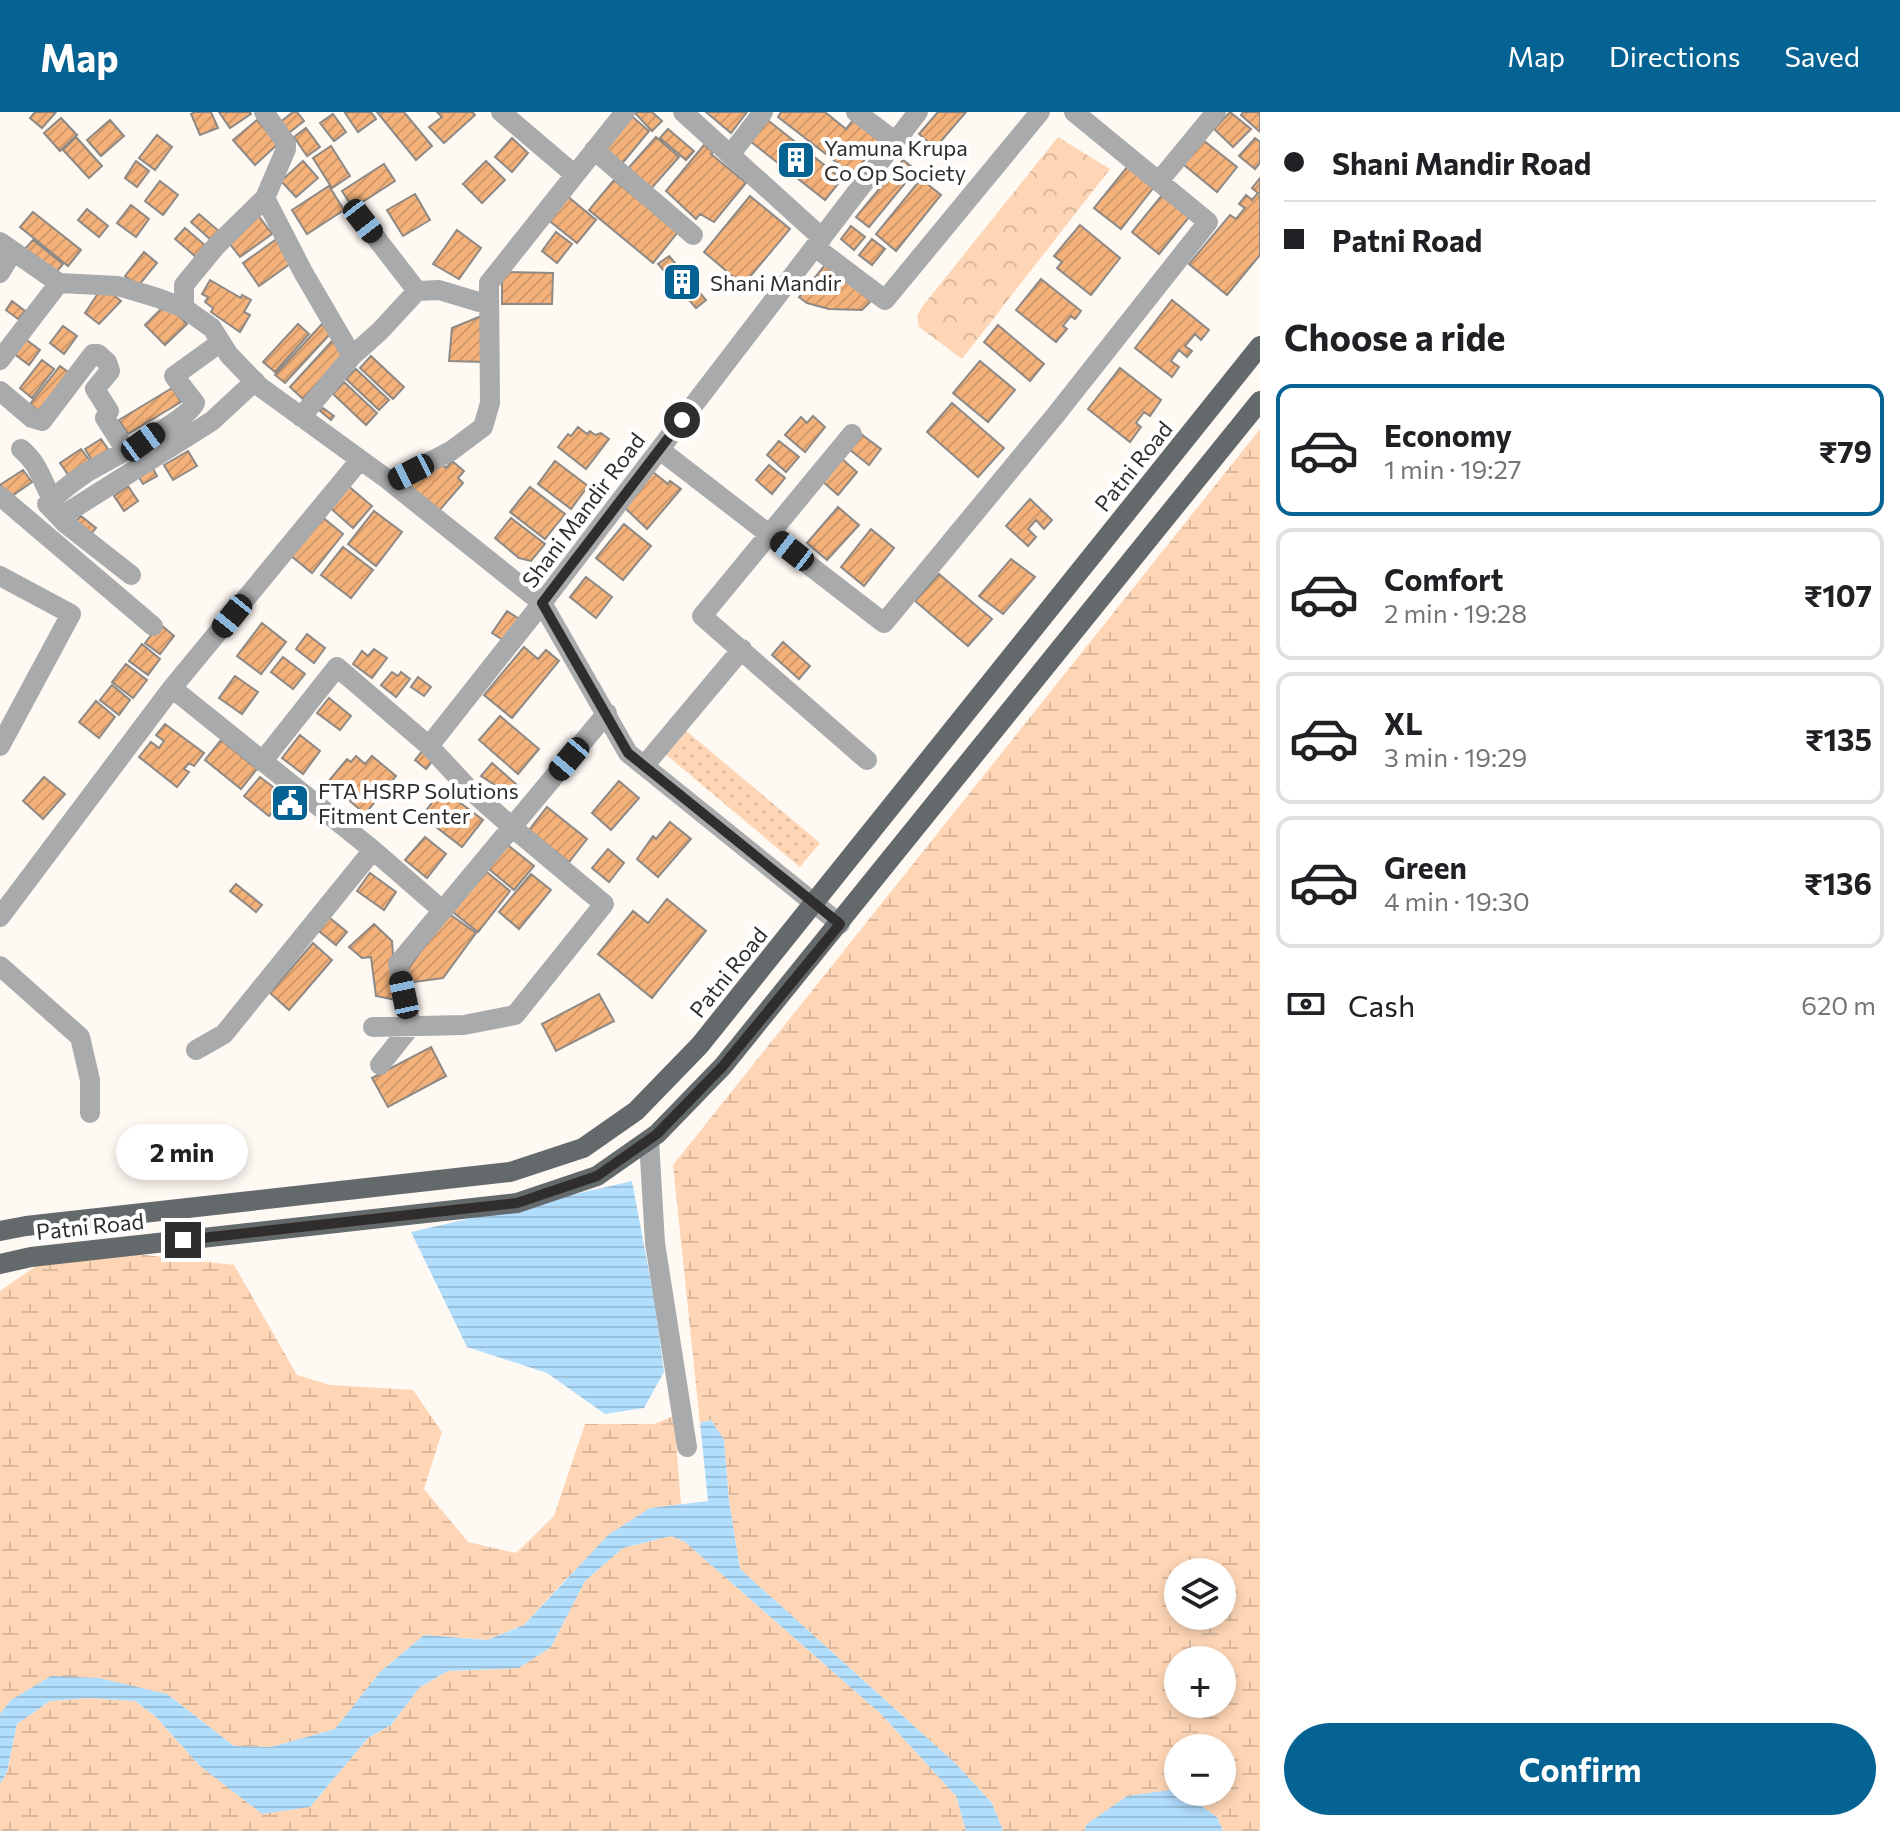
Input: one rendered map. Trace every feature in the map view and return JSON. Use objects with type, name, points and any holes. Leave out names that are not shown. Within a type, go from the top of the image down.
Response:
[{"type":"main road","name":"Patni Road","points":[[0,1231],[510,1172],[583,1148],[636,1111],[700,1045],[1260,346]]},
{"type":"main road","name":"Patni Road","points":[[0,1264],[31,1257],[517,1203],[597,1176],[649,1140],[723,1066],[1260,401]]},
{"type":"street","points":[[184,308],[184,285],[216,246],[265,198],[286,149],[286,143],[264,112]]},
{"type":"street","points":[[501,112],[575,175]]},
{"type":"street","points":[[391,482],[451,451],[483,427],[490,403],[489,283],[625,112]]},
{"type":"street","points":[[683,112],[818,243],[885,300],[1040,112]]},
{"type":"street","points":[[730,155],[763,112]]},
{"type":"street","points":[[856,112],[896,142]]},
{"type":"street","name":"Shani Mandir Road","points":[[429,746],[918,112]]},
{"type":"street","points":[[660,450],[884,623],[1054,417],[1208,222],[1074,112]]},
{"type":"street","points":[[1159,181],[1216,112]]},
{"type":"street","points":[[594,150],[693,235]]},
{"type":"street","points":[[265,198],[303,272],[352,356]]},
{"type":"street","points":[[363,221],[417,291]]},
{"type":"street","points":[[0,273],[6,247],[59,283],[118,286],[184,308],[212,328],[229,355],[255,381],[391,482],[542,603],[628,753],[840,924]]},
{"type":"street","points":[[0,360],[59,283]]},
{"type":"street","points":[[301,417],[352,356],[417,291],[439,290],[489,305]]},
{"type":"street","points":[[56,508],[86,473],[189,412],[195,403],[174,376],[221,342]]},
{"type":"street","points":[[0,391],[32,418],[42,421],[93,354],[98,354],[107,362],[110,371],[95,389],[107,405],[109,411],[105,418],[126,451]]},
{"type":"street","points":[[56,508],[212,421],[255,381]]},
{"type":"street","points":[[852,434],[702,616],[867,760]]},
{"type":"street","points":[[21,449],[37,465],[56,508],[131,575]]},
{"type":"street","points":[[0,917],[172,688],[360,460]]},
{"type":"street","points":[[0,496],[153,626]]},
{"type":"street","points":[[0,576],[71,614],[0,746]]},
{"type":"street","points":[[644,766],[742,649]]},
{"type":"street","points":[[262,762],[337,667],[429,746],[469,789],[604,904],[515,1015],[464,1025],[373,1027]]},
{"type":"street","points":[[172,688],[373,850],[442,910]]},
{"type":"street","points":[[411,1026],[398,964],[607,713]]},
{"type":"street","points":[[196,1050],[224,1034],[269,983],[373,850]]},
{"type":"street","points":[[0,966],[80,1037],[90,1080],[90,1113]]},
{"type":"street","points":[[380,1065],[411,1026]]},
{"type":"street","points":[[649,1140],[655,1243],[687,1447]]},
{"type":"green space","points":[[1058,137],[1110,169],[962,359],[919,327],[917,316]]},
{"type":"green space","points":[[1260,429],[1260,1831],[1223,1831],[1217,1817],[1201,1806],[1236,1806],[1236,1734],[1164,1734],[1164,1792],[1127,1797],[1087,1824],[1084,1831],[1003,1831],[992,1803],[956,1764],[740,1569],[729,1501],[724,1440],[711,1420],[700,1423],[673,1165]]},
{"type":"green space","points":[[678,724],[820,843],[800,867],[658,748]]},
{"type":"green space","points":[[65,1246],[234,1265],[297,1375],[330,1385],[413,1390],[442,1432],[424,1489],[468,1542],[516,1553],[554,1516],[585,1424],[654,1424],[674,1416],[681,1504],[650,1508],[566,1579],[524,1625],[487,1640],[424,1635],[380,1672],[335,1730],[271,1747],[234,1746],[167,1694],[11,1700],[0,1714],[0,1291]]},
{"type":"green space","points":[[671,1536],[685,1542],[881,1714],[956,1796],[966,1831],[0,1831],[0,1784],[7,1772],[17,1724],[50,1701],[89,1698],[135,1701],[155,1716],[200,1766],[310,1807],[368,1738],[391,1725],[420,1687],[448,1671],[519,1668],[551,1647],[585,1581],[623,1548]]},
{"type":"water","points":[[632,1181],[664,1372],[644,1408],[605,1414],[547,1373],[467,1347],[411,1232]]},
{"type":"water","points":[[711,1420],[724,1440],[729,1501],[740,1569],[956,1764],[992,1803],[1003,1831],[966,1831],[956,1796],[881,1714],[685,1542],[671,1536],[623,1548],[585,1581],[551,1647],[519,1668],[448,1671],[420,1687],[391,1725],[368,1738],[310,1807],[262,1814],[200,1766],[155,1716],[135,1701],[89,1698],[50,1701],[17,1724],[7,1772],[0,1784],[0,1714],[11,1700],[51,1676],[99,1678],[167,1694],[234,1746],[271,1747],[335,1729],[380,1672],[424,1635],[487,1640],[524,1625],[608,1535],[650,1508],[708,1501],[700,1423]]},
{"type":"water","points":[[1164,1791],[1164,1806],[1201,1806],[1217,1817],[1223,1831],[1084,1831],[1087,1824],[1127,1796]]},
{"type":"building","points":[[35,112],[56,112],[42,128],[30,118]]},
{"type":"building","points":[[211,112],[218,128],[200,135],[191,114]]},
{"type":"building","points":[[219,112],[250,112],[251,114],[230,128]]},
{"type":"building","points":[[297,112],[304,121],[286,135],[278,124]]},
{"type":"building","points":[[347,112],[371,112],[376,119],[358,132]]},
{"type":"building","points":[[377,112],[404,112],[432,146],[416,160]]},
{"type":"building","points":[[437,112],[472,112],[475,115],[444,143],[429,127],[442,117]]},
{"type":"building","points":[[634,112],[652,112],[662,121],[652,131]]},
{"type":"building","points":[[706,112],[747,112],[731,133]]},
{"type":"building","points":[[781,112],[825,112],[846,129],[853,120],[879,141],[853,175],[778,117]]},
{"type":"building","points":[[938,112],[966,112],[935,148],[919,134]]},
{"type":"building","points":[[1230,112],[1251,129],[1233,147],[1214,129]]},
{"type":"building","points":[[1243,112],[1260,112],[1260,132],[1241,115]]},
{"type":"building","points":[[628,113],[649,131],[620,166],[598,147]]},
{"type":"building","points":[[333,114],[346,132],[334,141],[320,123]]},
{"type":"building","points":[[61,118],[77,135],[60,151],[44,133]]},
{"type":"building","name":"Yamuna Krupa Co Op Society","points":[[765,118],[842,179],[825,200],[750,141]]},
{"type":"building","points":[[110,120],[124,136],[101,156],[87,140]]},
{"type":"building","points":[[257,120],[278,144],[255,165],[233,140]]},
{"type":"building","points":[[306,128],[320,147],[307,156],[294,137]]},
{"type":"building","points":[[668,129],[694,151],[686,160],[660,138]]},
{"type":"building","points":[[157,135],[172,147],[155,170],[139,158]]},
{"type":"building","points":[[76,137],[102,166],[89,178],[63,150]]},
{"type":"building","points":[[656,137],[679,157],[648,192],[625,172]]},
{"type":"building","points":[[512,138],[528,153],[512,172],[495,157]]},
{"type":"building","points":[[1255,138],[1260,142],[1260,163],[1255,169],[1239,156]]},
{"type":"building","points":[[1203,140],[1237,167],[1217,192],[1183,164]]},
{"type":"building","points":[[704,145],[746,183],[714,222],[700,214],[696,219],[666,191]]},
{"type":"building","points":[[331,146],[350,176],[332,188],[313,158]]},
{"type":"building","points":[[903,160],[916,170],[869,227],[856,217]]},
{"type":"building","points":[[136,161],[149,171],[137,187],[125,178]]},
{"type":"building","points":[[303,161],[318,178],[296,197],[281,181]]},
{"type":"building","points":[[486,161],[505,180],[482,203],[463,184]]},
{"type":"building","points":[[384,164],[395,181],[353,208],[342,191]]},
{"type":"building","points":[[1128,166],[1154,187],[1121,229],[1094,208]]},
{"type":"building","points":[[1260,178],[1260,255],[1227,295],[1189,264],[1230,215],[1236,219],[1245,208],[1239,204],[1246,195],[1252,200],[1258,193],[1252,188]]},
{"type":"building","points":[[921,179],[941,195],[896,251],[876,234]]},
{"type":"building","points":[[614,180],[678,232],[653,263],[589,210]]},
{"type":"building","points":[[160,181],[178,195],[163,215],[145,201]]},
{"type":"building","points":[[329,186],[344,210],[307,234],[292,210]]},
{"type":"building","points":[[415,194],[430,220],[403,236],[387,210]]},
{"type":"building","points":[[1163,194],[1190,216],[1159,254],[1132,232]]},
{"type":"building","points":[[566,195],[596,220],[577,243],[546,218]]},
{"type":"building","points":[[750,196],[790,229],[743,285],[704,252]]},
{"type":"building","points":[[131,205],[149,219],[136,237],[117,223]]},
{"type":"building","points":[[87,209],[108,226],[99,237],[78,220]]},
{"type":"building","points":[[33,212],[81,250],[68,266],[20,227]]},
{"type":"building","points":[[199,214],[220,232],[212,241],[191,222]]},
{"type":"building","points":[[258,215],[272,234],[240,257],[226,239]]},
{"type":"building","points":[[1080,225],[1120,258],[1091,295],[1057,268],[1062,262],[1054,256]]},
{"type":"building","points":[[851,226],[865,237],[854,250],[841,239]]},
{"type":"building","points":[[185,228],[206,246],[196,257],[175,239]]},
{"type":"building","points":[[457,230],[481,248],[459,279],[433,264]]},
{"type":"building","points":[[556,232],[572,244],[557,263],[542,251]]},
{"type":"building","points":[[278,238],[294,261],[259,286],[243,263]]},
{"type":"building","points":[[872,239],[885,249],[872,265],[859,255]]},
{"type":"building","points":[[33,240],[63,264],[54,275],[24,250]]},
{"type":"building","points":[[144,252],[157,263],[138,286],[125,276]]},
{"type":"building","name":"Shani Mandir","points":[[669,256],[706,300],[696,308],[658,264]]},
{"type":"building","points":[[825,265],[871,301],[862,310],[829,309],[807,303],[799,297]]},
{"type":"building","points":[[502,272],[553,273],[552,304],[502,304]]},
{"type":"building","points":[[1041,279],[1081,311],[1075,319],[1071,316],[1063,326],[1067,329],[1056,342],[1016,310]]},
{"type":"building","points":[[210,280],[241,298],[242,295],[251,300],[244,312],[250,315],[240,332],[211,312],[213,308],[205,302],[208,297],[202,294]]},
{"type":"building","points":[[103,286],[121,301],[99,324],[85,313]]},
{"type":"building","points":[[1172,300],[1209,330],[1201,340],[1195,334],[1185,346],[1192,351],[1187,357],[1179,350],[1171,361],[1179,367],[1172,377],[1135,348]]},
{"type":"building","points":[[12,301],[25,311],[18,319],[6,310]]},
{"type":"building","points":[[167,303],[187,324],[165,345],[145,325]]},
{"type":"building","points":[[486,314],[485,362],[449,361],[452,328]]},
{"type":"building","points":[[298,324],[309,334],[275,372],[263,362]]},
{"type":"building","points":[[322,324],[331,333],[285,383],[275,375]]},
{"type":"building","points":[[998,325],[1044,364],[1030,381],[984,342]]},
{"type":"building","points":[[63,326],[77,336],[64,354],[50,343]]},
{"type":"building","points":[[24,338],[40,350],[29,365],[13,353]]},
{"type":"building","points":[[332,341],[345,353],[303,399],[290,387]]},
{"type":"building","points":[[371,356],[404,387],[393,399],[360,368]]},
{"type":"building","points":[[42,360],[54,369],[32,398],[20,388]]},
{"type":"building","points":[[980,361],[1015,390],[988,422],[953,393]]},
{"type":"building","points":[[60,366],[72,375],[43,414],[30,404]]},
{"type":"building","points":[[1120,368],[1161,400],[1150,416],[1144,412],[1136,423],[1141,427],[1130,442],[1088,409]]},
{"type":"building","points":[[356,369],[389,400],[379,410],[346,379]]},
{"type":"building","points":[[344,382],[377,413],[366,425],[333,394]]},
{"type":"building","points":[[172,388],[181,402],[128,434],[119,420]]},
{"type":"building","points":[[952,403],[1004,448],[978,477],[927,432]]},
{"type":"building","points":[[323,408],[334,416],[331,420],[320,411]]},
{"type":"building","points":[[813,416],[825,427],[805,452],[785,435],[801,417],[807,423]]},
{"type":"building","points":[[578,427],[587,434],[590,431],[595,435],[601,433],[609,439],[586,469],[558,447]]},
{"type":"building","points":[[861,434],[881,449],[869,465],[849,449]]},
{"type":"building","points":[[101,439],[110,452],[93,462],[85,449]]},
{"type":"building","points":[[779,441],[799,457],[786,472],[767,455]]},
{"type":"building","points":[[81,449],[90,461],[69,476],[60,463]]},
{"type":"building","points":[[188,451],[197,466],[173,480],[164,465]]},
{"type":"building","points":[[841,458],[857,472],[838,495],[822,481]]},
{"type":"building","points":[[438,461],[446,468],[452,461],[464,471],[458,478],[463,483],[438,512],[405,481]]},
{"type":"building","points":[[555,461],[588,486],[571,509],[538,484]]},
{"type":"building","points":[[150,463],[157,476],[143,484],[135,471]]},
{"type":"building","points":[[769,465],[785,478],[772,494],[756,480]]},
{"type":"building","points":[[23,470],[32,482],[9,498],[0,485]]},
{"type":"building","points":[[653,472],[668,484],[670,481],[681,489],[647,529],[624,507]]},
{"type":"building","points":[[346,484],[372,506],[353,528],[327,505]]},
{"type":"building","points":[[128,486],[138,501],[124,511],[114,496]]},
{"type":"building","points":[[530,487],[565,514],[545,539],[510,512]]},
{"type":"building","points":[[1030,499],[1052,520],[1044,529],[1036,520],[1028,529],[1036,537],[1028,546],[1006,526]]},
{"type":"building","points":[[838,507],[859,525],[827,560],[807,543]]},
{"type":"building","points":[[374,511],[402,532],[376,566],[348,544]]},
{"type":"building","points":[[81,516],[96,528],[89,536],[74,523]]},
{"type":"building","points":[[321,516],[343,534],[312,573],[290,555]]},
{"type":"building","points":[[511,518],[545,544],[531,561],[519,558],[495,538]]},
{"type":"building","points":[[624,524],[651,546],[623,580],[596,558]]},
{"type":"building","points":[[871,529],[894,548],[864,586],[841,567]]},
{"type":"building","points":[[343,547],[373,570],[351,598],[321,575]]},
{"type":"building","points":[[1011,559],[1035,577],[1003,614],[979,596]]},
{"type":"building","points":[[939,574],[992,619],[968,646],[915,601]]},
{"type":"building","points":[[586,577],[612,597],[596,618],[570,597]]},
{"type":"building","points":[[507,611],[524,622],[509,644],[492,633]]},
{"type":"building","points":[[262,623],[286,642],[261,674],[237,656]]},
{"type":"building","points":[[160,624],[174,636],[160,654],[145,643]]},
{"type":"building","points":[[307,634],[325,648],[314,663],[296,649]]},
{"type":"building","points":[[783,642],[810,666],[799,679],[772,655]]},
{"type":"building","points":[[142,644],[160,659],[148,675],[129,661]]},
{"type":"building","points":[[524,647],[538,659],[546,650],[559,661],[512,718],[484,695]]},
{"type":"building","points":[[374,649],[387,658],[372,678],[353,664],[362,651],[368,656]]},
{"type":"building","points":[[283,657],[305,674],[293,689],[271,672]]},
{"type":"building","points":[[126,664],[147,680],[133,698],[112,682]]},
{"type":"building","points":[[392,672],[398,676],[401,672],[410,679],[396,697],[381,685]]},
{"type":"building","points":[[235,676],[258,692],[242,714],[219,698]]},
{"type":"building","points":[[418,677],[431,687],[424,696],[411,687]]},
{"type":"building","points":[[112,685],[130,700],[119,715],[100,700]]},
{"type":"building","points":[[329,698],[351,716],[340,730],[317,713]]},
{"type":"building","points":[[96,701],[115,717],[99,738],[79,722]]},
{"type":"building","points":[[500,716],[539,749],[518,774],[479,740]]},
{"type":"building","points":[[165,724],[204,753],[194,766],[189,763],[184,769],[189,772],[177,787],[139,757],[151,742],[159,748],[164,741],[156,735]]},
{"type":"building","points":[[300,735],[320,751],[303,774],[282,758]]},
{"type":"building","points":[[221,740],[257,769],[241,789],[205,760]]},
{"type":"building","points":[[424,749],[435,758],[426,769],[415,760]]},
{"type":"building","points":[[356,756],[365,764],[372,756],[396,776],[365,814],[328,782],[347,759],[351,762]]},
{"type":"building","points":[[492,763],[516,784],[507,793],[481,776]]},
{"type":"building","points":[[44,777],[65,794],[43,819],[23,801]]},
{"type":"building","points":[[260,777],[285,796],[269,816],[244,796]]},
{"type":"building","points":[[619,781],[639,798],[611,830],[592,813]]},
{"type":"building","points":[[442,789],[483,820],[462,847],[422,816]]},
{"type":"building","points":[[547,807],[587,839],[569,862],[529,830]]},
{"type":"building","points":[[670,822],[691,839],[658,877],[637,859],[653,836],[656,839]]},
{"type":"building","points":[[425,837],[446,854],[427,878],[405,860]]},
{"type":"building","points":[[504,842],[534,866],[514,890],[484,865]]},
{"type":"building","points":[[608,849],[624,863],[609,882],[592,868]]},
{"type":"building","points":[[482,868],[510,891],[478,932],[449,909]]},
{"type":"building","points":[[370,873],[396,892],[384,910],[357,891]]},
{"type":"building","points":[[531,874],[551,890],[519,929],[499,912]]},
{"type":"building","points":[[236,884],[262,905],[256,912],[230,891]]},
{"type":"building","points":[[667,899],[706,931],[652,998],[598,954],[633,911],[648,923]]},
{"type":"building","points":[[448,913],[476,933],[443,978],[414,982],[404,975]]},
{"type":"building","points":[[325,914],[347,932],[336,945],[314,927]]},
{"type":"building","points":[[374,924],[392,941],[396,1000],[376,996],[371,957],[362,958],[349,947]]},
{"type":"building","points":[[313,943],[332,960],[289,1010],[270,993]]},
{"type":"building","points":[[599,994],[614,1021],[556,1051],[542,1024]]},
{"type":"building","points":[[431,1047],[446,1076],[388,1107],[372,1078]]},
{"type":"place","name":"Yamuna Krupa Co Op Society","points":[[796,160]]},
{"type":"place","name":"Shani Mandir","points":[[682,282]]},
{"type":"place","name":"FTA HSRP Solutions Fitment Center","points":[[290,803]]},
{"type":"route","points":[[183,1240],[517,1203],[597,1176],[657,1134],[723,1066],[840,924],[628,753],[542,603],[682,420]]}]
